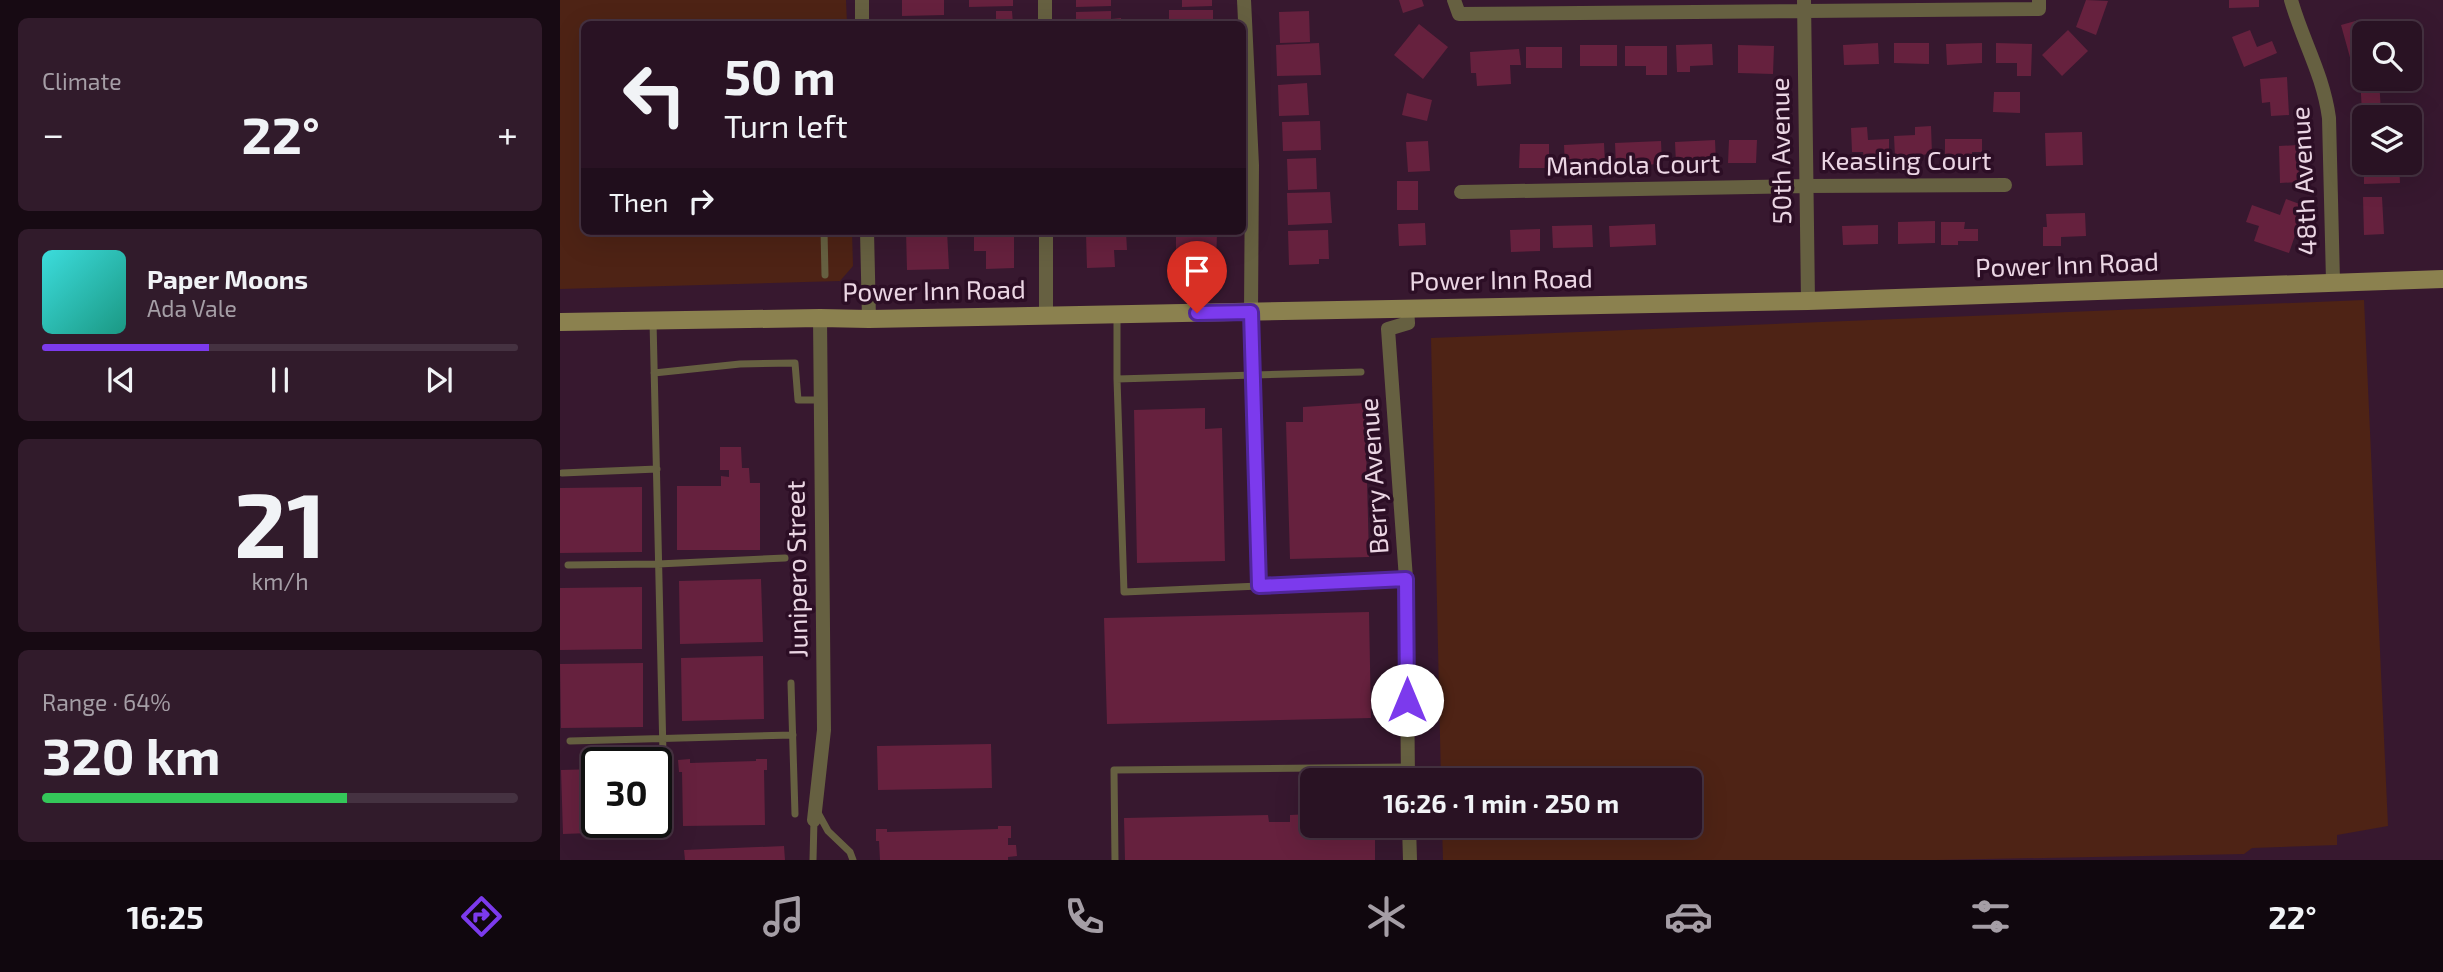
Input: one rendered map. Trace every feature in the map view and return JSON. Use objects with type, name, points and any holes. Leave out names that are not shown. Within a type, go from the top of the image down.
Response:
[{"type":"main road","name":"Power Inn Road","points":[[560,322],[869,319],[1808,301],[2443,279]]},
{"type":"street","points":[[862,0],[862,21]]},
{"type":"street","points":[[1045,0],[1045,21]]},
{"type":"street","points":[[1244,0],[1245,21]]},
{"type":"street","points":[[1454,0],[1459,14],[1804,6],[2039,9],[2039,0]]},
{"type":"street","name":"48th Avenue","points":[[2291,0],[2297,23],[2326,95],[2329,118],[2333,281]]},
{"type":"street","name":"50th Avenue","points":[[1804,6],[1808,301]]},
{"type":"street","points":[[1246,41],[1252,165],[1251,312]]},
{"type":"street","name":"Keasling Court","points":[[1806,186],[2006,185]]},
{"type":"street","name":"Mandola Court","points":[[1461,192],[1806,186]]},
{"type":"street","points":[[867,235],[869,319]]},
{"type":"street","points":[[1046,235],[1046,316]]},
{"type":"street","name":"Berry Avenue","points":[[1408,308],[1408,323],[1388,330],[1406,579],[1408,768]]},
{"type":"street","name":"Junipero Street","points":[[815,814],[824,730],[820,318]]},
{"type":"street","points":[[1409,838],[1410,860]]},
{"type":"lane","points":[[824,235],[825,275]]},
{"type":"lane","points":[[1251,312],[1259,586]]},
{"type":"lane","points":[[1117,314],[1124,592],[1406,579]]},
{"type":"lane","points":[[653,320],[662,747]]},
{"type":"lane","points":[[654,373],[740,364],[795,363],[798,400],[820,400]]},
{"type":"lane","points":[[1117,379],[1361,372]]},
{"type":"lane","points":[[562,472],[657,469]]},
{"type":"lane","points":[[568,565],[785,558]]},
{"type":"lane","points":[[791,683],[795,814]]},
{"type":"lane","points":[[570,741],[793,735]]},
{"type":"lane","points":[[1115,860],[1114,770],[1300,773]]},
{"type":"lane","points":[[813,860],[815,814]]},
{"type":"lane","points":[[815,814],[850,852],[853,860]]},
{"type":"shaded area","points":[[560,0],[846,0],[847,21],[581,21],[581,235],[852,235],[853,266],[840,281],[560,289]]},
{"type":"shaded area","points":[[2364,300],[2388,826],[2337,835],[2337,845],[2252,848],[2244,854],[1937,860],[1443,860],[1442,838],[1702,838],[1702,768],[1441,768],[1431,338]]},
{"type":"building","points":[[902,0],[944,0],[944,15],[902,16]]},
{"type":"building","points":[[969,0],[1013,0],[1013,6],[969,7]]},
{"type":"building","points":[[1076,0],[1111,0],[1111,6],[1076,7]]},
{"type":"building","points":[[1182,0],[1212,0],[1212,6],[1182,7]]},
{"type":"building","points":[[1399,0],[1422,0],[1424,6],[1403,13]]},
{"type":"building","points":[[2086,0],[2108,1],[2096,35],[2076,27]]},
{"type":"building","points":[[2229,0],[2259,0],[2259,7],[2229,8]]},
{"type":"building","points":[[1169,10],[1213,10],[1213,21],[1162,21],[1169,19]]},
{"type":"building","points":[[996,11],[1012,11],[1013,21],[971,20],[996,19]]},
{"type":"building","points":[[1111,11],[1111,19],[1121,18],[1121,21],[1076,21],[1076,12]]},
{"type":"building","points":[[1309,11],[1310,42],[1280,43],[1279,12]]},
{"type":"building","points":[[2352,22],[2351,61],[2341,25]]},
{"type":"building","points":[[1419,24],[1448,47],[1423,79],[1394,55]]},
{"type":"building","points":[[2068,30],[2088,51],[2062,76],[2042,55]]},
{"type":"building","points":[[2250,30],[2257,47],[2272,41],[2277,53],[2244,67],[2232,37]]},
{"type":"building","points":[[1319,43],[1321,75],[1277,76],[1276,45]]},
{"type":"building","points":[[1878,43],[1879,64],[1844,65],[1843,45]]},
{"type":"building","points":[[1894,43],[1929,43],[1929,64],[1894,63]]},
{"type":"building","points":[[1982,43],[1982,63],[1947,65],[1946,44]]},
{"type":"building","points":[[1996,43],[2032,44],[2031,76],[2017,76],[2017,63],[1996,63]]},
{"type":"building","points":[[1712,44],[1713,65],[1690,66],[1690,72],[1677,72],[1676,45]]},
{"type":"building","points":[[1580,45],[1617,45],[1617,66],[1580,66]]},
{"type":"building","points":[[1738,45],[1774,46],[1773,74],[1738,73]]},
{"type":"building","points":[[1625,46],[1667,46],[1667,75],[1646,75],[1646,66],[1625,66]]},
{"type":"building","points":[[1526,47],[1562,47],[1562,68],[1526,68]]},
{"type":"building","points":[[1519,49],[1521,65],[1510,65],[1511,84],[1477,86],[1476,73],[1471,73],[1470,52]]},
{"type":"building","points":[[2287,77],[2289,115],[2271,116],[2270,102],[2262,103],[2260,79]]},
{"type":"building","points":[[1307,83],[1309,115],[1279,116],[1278,85]]},
{"type":"building","points":[[2361,91],[2380,91],[2381,105],[2362,105]]},
{"type":"building","points":[[1994,92],[2020,92],[2020,113],[1993,112]]},
{"type":"building","points":[[1407,93],[1432,100],[1427,121],[1402,115]]},
{"type":"building","points":[[1320,121],[1321,150],[1283,151],[1282,122]]},
{"type":"building","points":[[1931,126],[1932,154],[1895,157],[1894,136],[1915,135],[1915,127]]},
{"type":"building","points":[[1867,127],[1868,140],[1889,139],[1889,156],[1864,157],[1863,152],[1852,152],[1851,128]]},
{"type":"building","points":[[2082,132],[2083,165],[2046,166],[2045,133]]},
{"type":"building","points":[[1945,139],[1982,139],[1982,152],[1972,152],[1972,158],[1945,158]]},
{"type":"building","points":[[1715,140],[1716,163],[1676,164],[1675,142]]},
{"type":"building","points":[[1729,140],[1757,140],[1756,163],[1728,163]]},
{"type":"building","points":[[1428,141],[1430,171],[1408,172],[1406,142]]},
{"type":"building","points":[[1661,141],[1662,164],[1616,166],[1615,143]]},
{"type":"building","points":[[1604,143],[1605,165],[1565,167],[1564,145]]},
{"type":"building","points":[[1520,144],[1549,144],[1549,168],[1519,168]]},
{"type":"building","points":[[2298,145],[2299,182],[2280,183],[2279,146]]},
{"type":"building","points":[[1316,158],[1317,189],[1288,190],[1287,159]]},
{"type":"building","points":[[2364,175],[2400,175],[2400,183],[2364,184]]},
{"type":"building","points":[[1397,181],[1418,181],[1418,210],[1397,210]]},
{"type":"building","points":[[1330,192],[1332,223],[1288,225],[1287,193]]},
{"type":"building","points":[[2363,197],[2382,197],[2384,234],[2364,235]]},
{"type":"building","points":[[2286,199],[2305,206],[2289,253],[2254,241],[2259,226],[2246,222],[2252,205],[2280,215]]},
{"type":"building","points":[[2085,213],[2086,236],[2061,237],[2061,246],[2043,246],[2043,227],[2047,227],[2046,214]]},
{"type":"building","points":[[1935,221],[1935,243],[1898,244],[1898,222]]},
{"type":"building","points":[[1941,222],[1965,222],[1964,229],[1978,229],[1978,241],[1958,241],[1958,245],[1941,245]]},
{"type":"building","points":[[1425,223],[1426,245],[1399,246],[1398,224]]},
{"type":"building","points":[[1655,224],[1656,245],[1610,247],[1609,226]]},
{"type":"building","points":[[1592,225],[1593,247],[1553,248],[1552,226]]},
{"type":"building","points":[[1878,225],[1878,244],[1843,245],[1842,226]]},
{"type":"building","points":[[1540,229],[1540,251],[1511,252],[1510,230]]},
{"type":"building","points":[[1328,230],[1329,259],[1319,259],[1319,264],[1289,265],[1288,231]]},
{"type":"building","points":[[906,235],[947,235],[949,269],[907,270]]},
{"type":"building","points":[[974,235],[1014,235],[1014,268],[986,269],[986,251],[974,251]]},
{"type":"building","points":[[1086,235],[1126,235],[1127,250],[1114,250],[1115,267],[1087,268]]},
{"type":"building","points":[[1176,235],[1217,235],[1216,267],[1188,267],[1188,263],[1176,263]]},
{"type":"building","points":[[1365,403],[1369,557],[1290,559],[1286,422],[1303,422],[1303,407]]},
{"type":"building","points":[[1205,408],[1205,429],[1222,428],[1225,561],[1137,563],[1134,410]]},
{"type":"building","points":[[720,447],[741,447],[742,468],[749,468],[750,483],[760,483],[760,550],[677,550],[677,486],[721,486],[721,476],[729,477],[729,470],[720,470]]},
{"type":"building","points":[[642,487],[642,552],[560,553],[560,488]]},
{"type":"building","points":[[761,579],[763,642],[680,644],[679,581]]},
{"type":"building","points":[[642,587],[642,649],[560,650],[560,588]]},
{"type":"building","points":[[1369,612],[1371,718],[1107,724],[1104,618]]},
{"type":"building","points":[[763,656],[764,719],[682,721],[681,658]]},
{"type":"building","points":[[643,663],[643,727],[561,728],[560,664]]},
{"type":"building","points":[[991,744],[992,788],[878,790],[877,746]]},
{"type":"building","points":[[690,759],[690,763],[767,759],[767,770],[764,770],[765,825],[683,826],[682,772],[679,772],[678,760]]},
{"type":"building","points":[[581,769],[581,833],[563,834],[561,770]]},
{"type":"building","points":[[1268,815],[1269,822],[1290,822],[1290,815],[1300,815],[1300,838],[1375,838],[1375,860],[1125,860],[1124,818]]},
{"type":"building","points":[[998,826],[1011,826],[1008,845],[1016,845],[1017,856],[1008,857],[1008,860],[880,860],[879,841],[876,841],[876,829],[887,829],[887,832],[998,829]]},
{"type":"building","points":[[784,846],[785,860],[685,860],[684,850]]},
{"type":"route","points":[[1197,313],[1251,312],[1259,586],[1406,579],[1407,700]]}]
